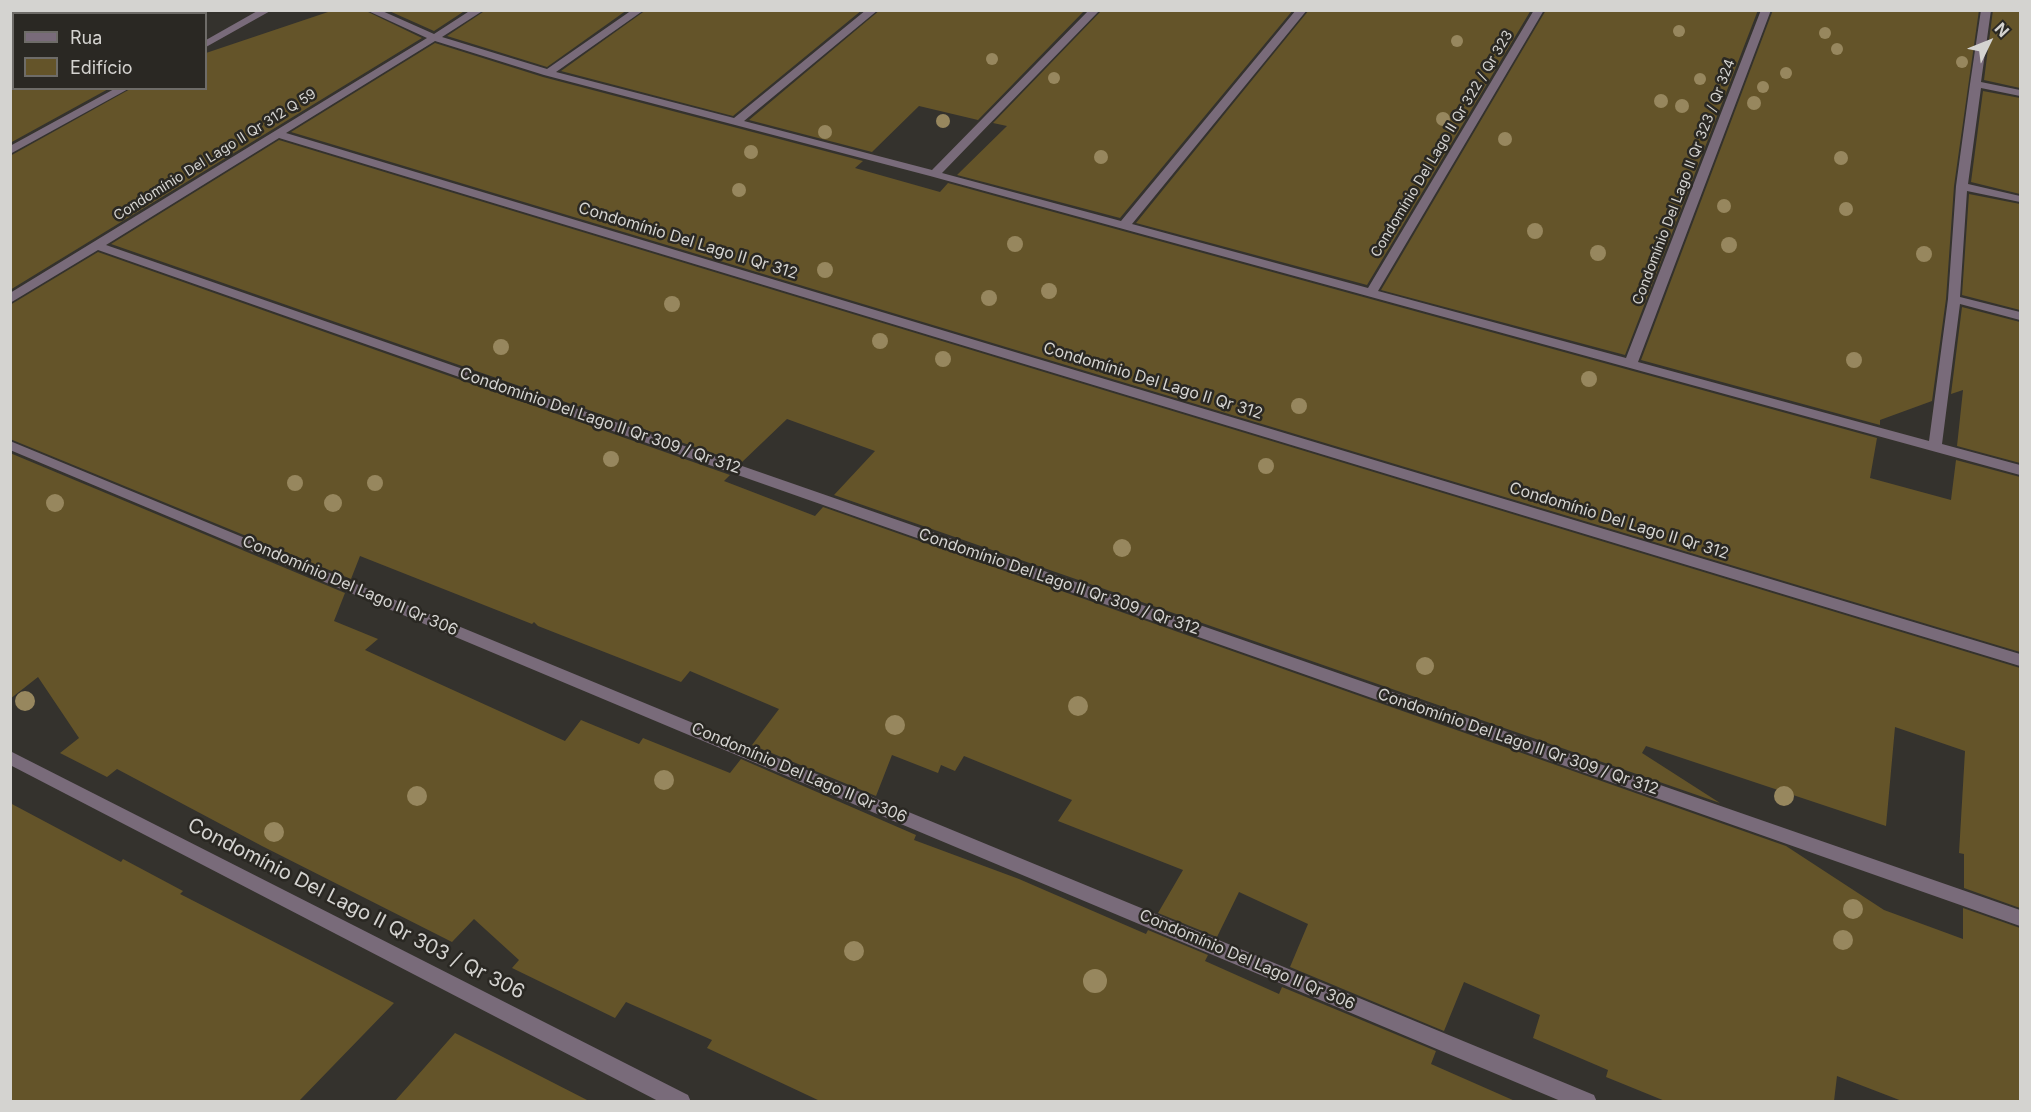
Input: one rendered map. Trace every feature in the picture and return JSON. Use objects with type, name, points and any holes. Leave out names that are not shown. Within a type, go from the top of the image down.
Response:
[{"type":"street","points":[[207,43],[267,10]]},
{"type":"street","points":[[371,10],[435,38],[548,73],[934,174],[2020,470]]},
{"type":"street","name":"Condomínio Del Lago II Qr 312 Q 59","points":[[10,299],[479,10]]},
{"type":"street","points":[[548,73],[639,10]]},
{"type":"street","points":[[735,123],[873,10]]},
{"type":"street","points":[[934,174],[1095,10]]},
{"type":"street","points":[[1123,227],[1302,10]]},
{"type":"street","name":"Condomínio Del Lago II Qr 322 / Qr 323","points":[[1371,293],[1539,10]]},
{"type":"street","name":"Condomínio Del Lago II Qr 323 / Qr 324","points":[[1630,365],[1766,10]]},
{"type":"street","points":[[1935,448],[1954,299],[1962,186],[1986,10]]},
{"type":"street","points":[[1975,84],[2020,93]]},
{"type":"street","points":[[10,151],[121,90]]},
{"type":"street","name":"Condomínio Del Lago II Qr 312","points":[[277,134],[2020,660]]},
{"type":"street","points":[[1962,186],[2020,199]]},
{"type":"street","name":"Condomínio Del Lago II Qr 309 / Qr 312","points":[[97,246],[2020,918]]},
{"type":"street","points":[[1954,299],[2020,316]]},
{"type":"street","name":"Condomínio Del Lago II Qr 306","points":[[10,445],[1587,1101]]},
{"type":"street","name":"Condomínio Del Lago II Qr 303 / Qr 306","points":[[10,757],[681,1101]]},
{"type":"building","points":[[334,10],[364,10],[422,38],[10,290],[10,156],[128,90],[207,90],[207,53]]},
{"type":"building","points":[[387,10],[466,10],[434,31]]},
{"type":"building","points":[[486,10],[627,10],[547,67],[447,36]]},
{"type":"building","points":[[646,10],[862,10],[733,116],[561,71]]},
{"type":"building","points":[[880,10],[1085,10],[978,120],[919,106],[872,152],[749,120]]},
{"type":"building","points":[[1102,10],[1293,10],[1120,218],[957,175],[1007,126],[993,123]]},
{"type":"building","points":[[1309,10],[1531,10],[1367,285],[1136,223]]},
{"type":"building","points":[[1546,10],[1758,10],[1625,355],[1381,290]]},
{"type":"building","points":[[1773,10],[1979,10],[1954,186],[1946,299],[1932,401],[1880,420],[1880,425],[1641,360]]},
{"type":"building","points":[[1993,10],[2020,10],[2020,88],[1984,80]]},
{"type":"building","points":[[435,43],[543,77],[863,161],[855,168],[940,192],[948,183],[1877,438],[1870,478],[1951,500],[1956,460],[2020,477],[2020,652],[291,132]]},
{"type":"building","points":[[10,88],[12,90],[106,90],[10,143]]},
{"type":"building","points":[[1983,91],[2020,98],[2020,194],[1971,182]]},
{"type":"building","points":[[279,140],[2020,668],[2020,908],[1964,888],[1964,854],[1959,853],[1965,751],[1895,727],[1886,826],[1646,746],[1642,753],[1720,803],[834,495],[875,451],[787,419],[741,463],[111,244]]},
{"type":"building","points":[[1969,194],[2020,204],[2020,310],[1962,295]]},
{"type":"building","points":[[98,252],[730,475],[724,481],[815,516],[823,507],[1786,846],[1884,910],[1963,939],[1963,908],[2020,928],[2020,1101],[1902,1101],[1837,1076],[1834,1101],[1665,1101],[1606,1077],[1608,1070],[1533,1038],[1540,1015],[1464,982],[1444,1031],[1290,967],[1308,924],[1239,892],[1217,937],[1158,913],[1183,870],[1058,821],[1072,800],[964,756],[955,771],[941,765],[938,773],[892,755],[876,796],[752,745],[779,709],[690,671],[681,682],[538,626],[534,622],[532,624],[360,556],[351,579],[10,439],[10,305]]},
{"type":"building","points":[[1962,307],[2020,322],[2020,463],[1957,446],[1963,390],[1951,394]]},
{"type":"building","points":[[10,453],[345,593],[334,621],[378,639],[365,650],[565,741],[581,720],[639,744],[643,738],[730,773],[741,759],[916,835],[914,840],[1019,879],[1146,934],[1148,930],[1208,955],[1205,961],[1279,994],[1282,987],[1436,1051],[1431,1064],[1515,1101],[820,1101],[707,1048],[712,1040],[626,1002],[615,1018],[512,968],[519,960],[474,919],[452,942],[262,846],[117,769],[107,777],[60,753],[79,738],[38,677],[10,699]]},
{"type":"building","points":[[10,803],[121,862],[123,859],[183,891],[180,894],[394,1003],[299,1101],[10,1101]]},
{"type":"building","points":[[455,1033],[499,1055],[589,1101],[395,1101]]}]
